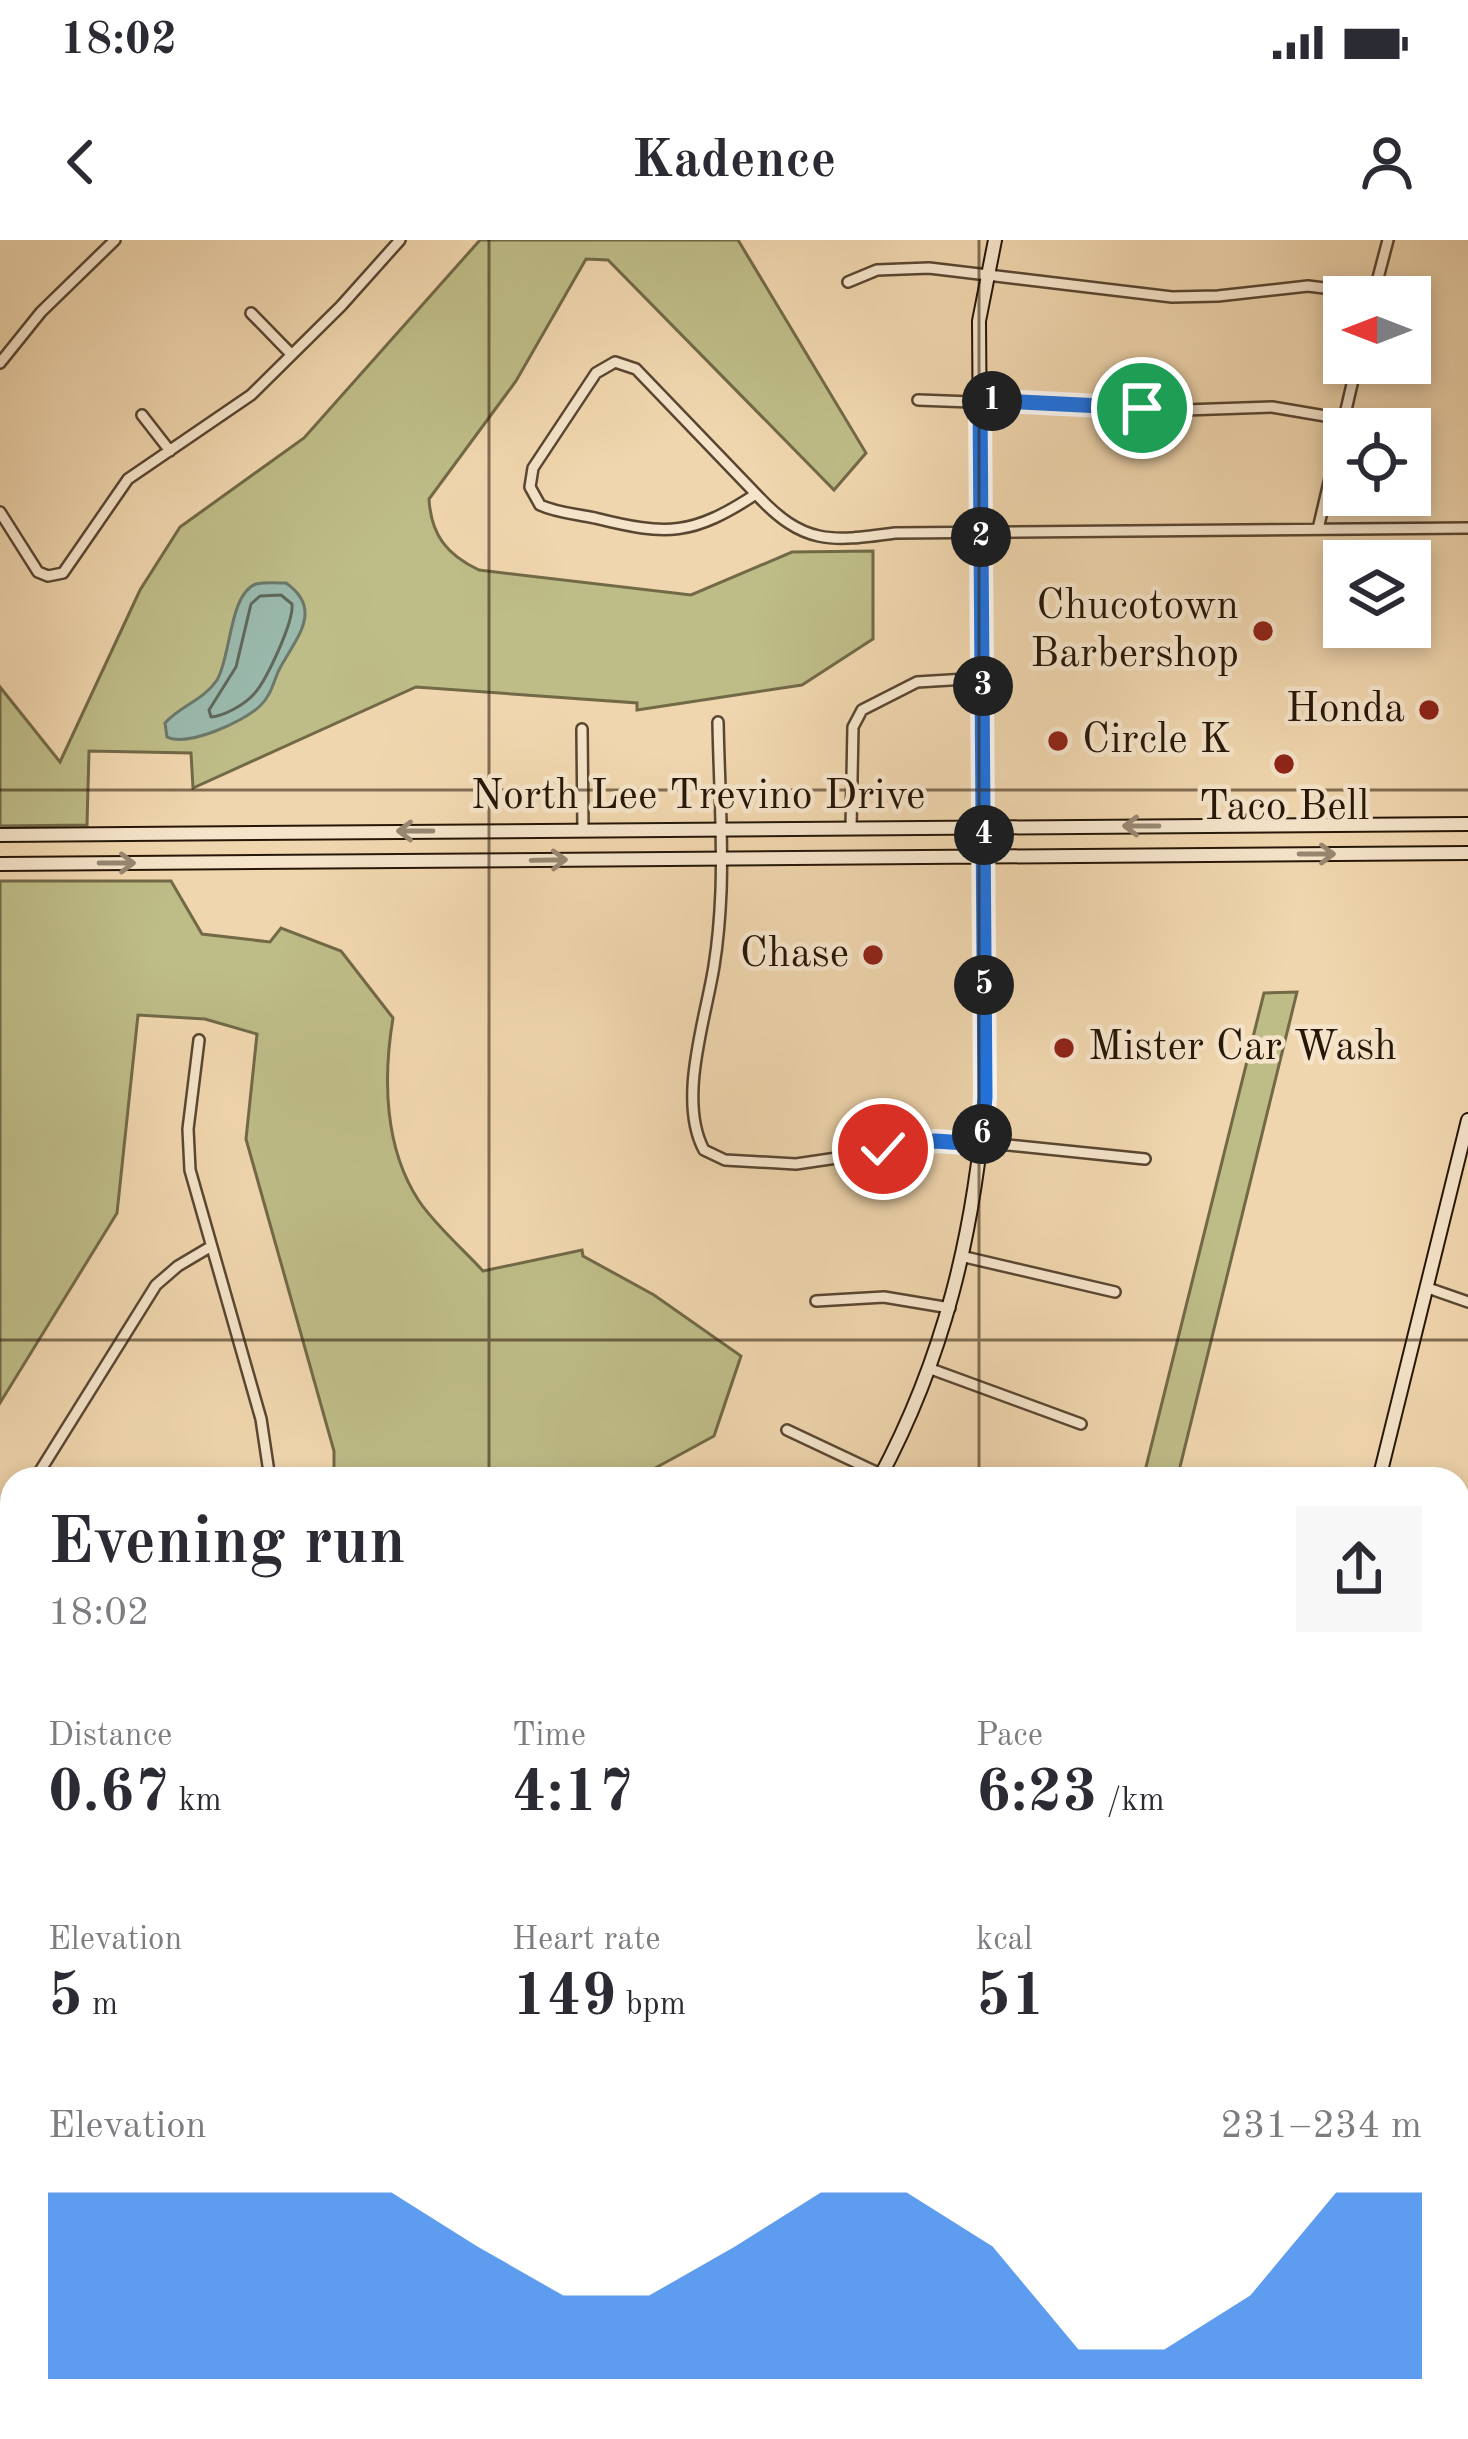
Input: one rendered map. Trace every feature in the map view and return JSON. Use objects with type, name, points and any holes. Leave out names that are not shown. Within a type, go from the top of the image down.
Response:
[{"type":"main road","points":[[888,1467],[931,1369],[950,1307],[964,1257],[981,1144],[985,1097],[979,321],[995,240]]},
{"type":"main road","name":"North Lee Trevino Drive","points":[[0,835],[1468,824]]},
{"type":"main road","points":[[1265,826],[1265,854]]},
{"type":"main road","name":"North Lee Trevino Drive","points":[[0,864],[1468,853]]},
{"type":"main road","points":[[1382,1467],[1468,1120]]},
{"type":"street","points":[[0,363],[41,312],[115,240]]},
{"type":"street","points":[[0,512],[30,564],[44,575],[69,569],[128,479],[231,411],[341,307],[399,240]]},
{"type":"street","points":[[1378,276],[1388,240]]},
{"type":"street","points":[[848,282],[877,270],[902,268],[1172,297],[1323,288]]},
{"type":"street","points":[[251,313],[291,354]]},
{"type":"street","points":[[756,494],[709,521],[653,532],[547,508],[534,499],[530,478],[596,373],[615,362],[637,369],[795,530],[822,538],[1468,528]]},
{"type":"street","points":[[917,400],[1186,410],[1272,407],[1323,416]]},
{"type":"street","points":[[142,415],[170,451]]},
{"type":"street","points":[[1318,529],[1323,507]]},
{"type":"street","points":[[851,828],[853,727],[862,710],[917,682],[982,678]]},
{"type":"street","points":[[718,722],[718,936],[694,1085],[704,1150],[725,1160],[768,1165],[811,1163],[935,1141],[1145,1160]]},
{"type":"street","points":[[582,729],[584,831]]},
{"type":"street","points":[[199,1040],[188,1146],[210,1247],[261,1419],[268,1467]]},
{"type":"street","points":[[43,1467],[156,1286],[178,1265],[210,1247]]},
{"type":"street","points":[[964,1257],[1115,1292]]},
{"type":"street","points":[[1428,1288],[1468,1302]]},
{"type":"street","points":[[816,1301],[884,1297],[950,1307]]},
{"type":"street","points":[[931,1369],[1081,1424]]},
{"type":"street","points":[[787,1430],[863,1467]]},
{"type":"shaded area","points":[[480,240],[738,240],[866,453],[834,490],[608,260],[586,259],[516,381],[429,499],[437,533],[450,550],[479,570],[691,595],[792,552],[873,551],[873,639],[802,685],[637,710],[637,703],[416,687],[193,788],[191,753],[89,751],[87,825],[0,826],[0,687],[60,762],[140,590],[180,527],[304,438]]},
{"type":"shaded area","points":[[0,881],[171,881],[202,934],[270,942],[281,928],[341,951],[393,1018],[389,1112],[407,1180],[441,1228],[483,1271],[582,1250],[583,1256],[654,1295],[741,1356],[714,1436],[657,1467],[334,1467],[334,1451],[246,1139],[257,1034],[205,1019],[138,1015],[117,1213],[0,1403]]},
{"type":"shaded area","points":[[1297,992],[1180,1467],[1146,1467],[1264,993]]},
{"type":"water","points":[[286,583],[304,604],[303,626],[263,702],[215,731],[188,739],[167,737],[165,723],[217,680],[235,613],[247,590],[256,584]]},
{"type":"place","name":"Chucotown Barbershop","points":[[1263,631]]},
{"type":"place","name":"Honda","points":[[1429,710]]},
{"type":"place","name":"Circle K","points":[[1058,741]]},
{"type":"place","name":"Taco Bell","points":[[1284,764]]},
{"type":"place","name":"Chase","points":[[873,955]]},
{"type":"place","name":"Mister Car Wash","points":[[1064,1048]]},
{"type":"route","points":[[883,1149],[935,1141],[981,1144],[985,1097],[980,400],[1142,408]]}]
